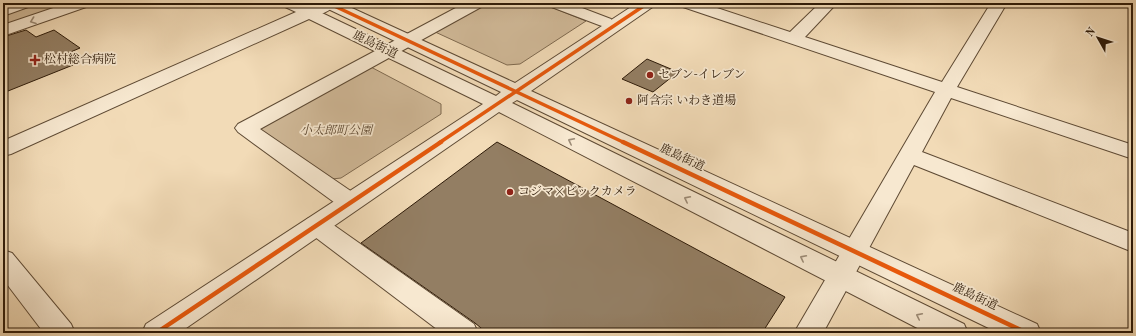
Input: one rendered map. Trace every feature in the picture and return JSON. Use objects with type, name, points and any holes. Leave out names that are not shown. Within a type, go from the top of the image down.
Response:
[{"type":"street","points":[[3,10],[25,3]]},
{"type":"street","points":[[3,31],[82,3]]},
{"type":"street","name":"鹿島街道","points":[[289,3],[386,51],[506,97],[854,251],[1028,333]]},
{"type":"street","points":[[3,149],[328,3]]},
{"type":"street","name":"鹿島街道","points":[[328,3],[408,40],[506,97],[840,277],[954,333]]},
{"type":"street","points":[[350,202],[245,128],[477,3]]},
{"type":"street","points":[[555,3],[605,22]]},
{"type":"street","points":[[156,333],[648,3]]},
{"type":"street","points":[[686,3],[1133,152]]},
{"type":"street","points":[[793,39],[829,3]]},
{"type":"street","points":[[808,333],[946,90],[999,3]]},
{"type":"street","points":[[909,155],[1133,244]]},
{"type":"street","points":[[316,225],[464,333]]},
{"type":"street","points":[[3,260],[61,333]]},
{"type":"green space","points":[[34,3],[72,3],[3,27],[3,14]]},
{"type":"green space","points":[[485,3],[541,3],[586,21],[520,64],[507,65],[433,31]]},
{"type":"green space","name":"小太郎町公園","points":[[369,66],[441,104],[441,114],[341,178],[332,179],[260,130],[262,123]]},
{"type":"building","name":"松村総合病院","points":[[26,30],[36,37],[54,30],[80,48],[61,56],[73,65],[3,93],[3,37]]},
{"type":"building","name":"セブン-イレブン","points":[[647,59],[678,72],[653,92],[622,79]]},
{"type":"building","name":"コジマ×ビックカメラ","points":[[497,142],[785,297],[762,333],[487,333],[361,243]]},
{"type":"cycle path","points":[[328,3],[1027,333]]},
{"type":"cycle path","points":[[156,333],[648,3]]},
{"type":"place","name":"松村総合病院","points":[[35,60]]},
{"type":"place","name":"セブン-イレブン","points":[[650,75]]},
{"type":"place","name":"阿含宗 いわき道場","points":[[629,101]]},
{"type":"place","name":"コジマ×ビックカメラ","points":[[510,192]]}]
